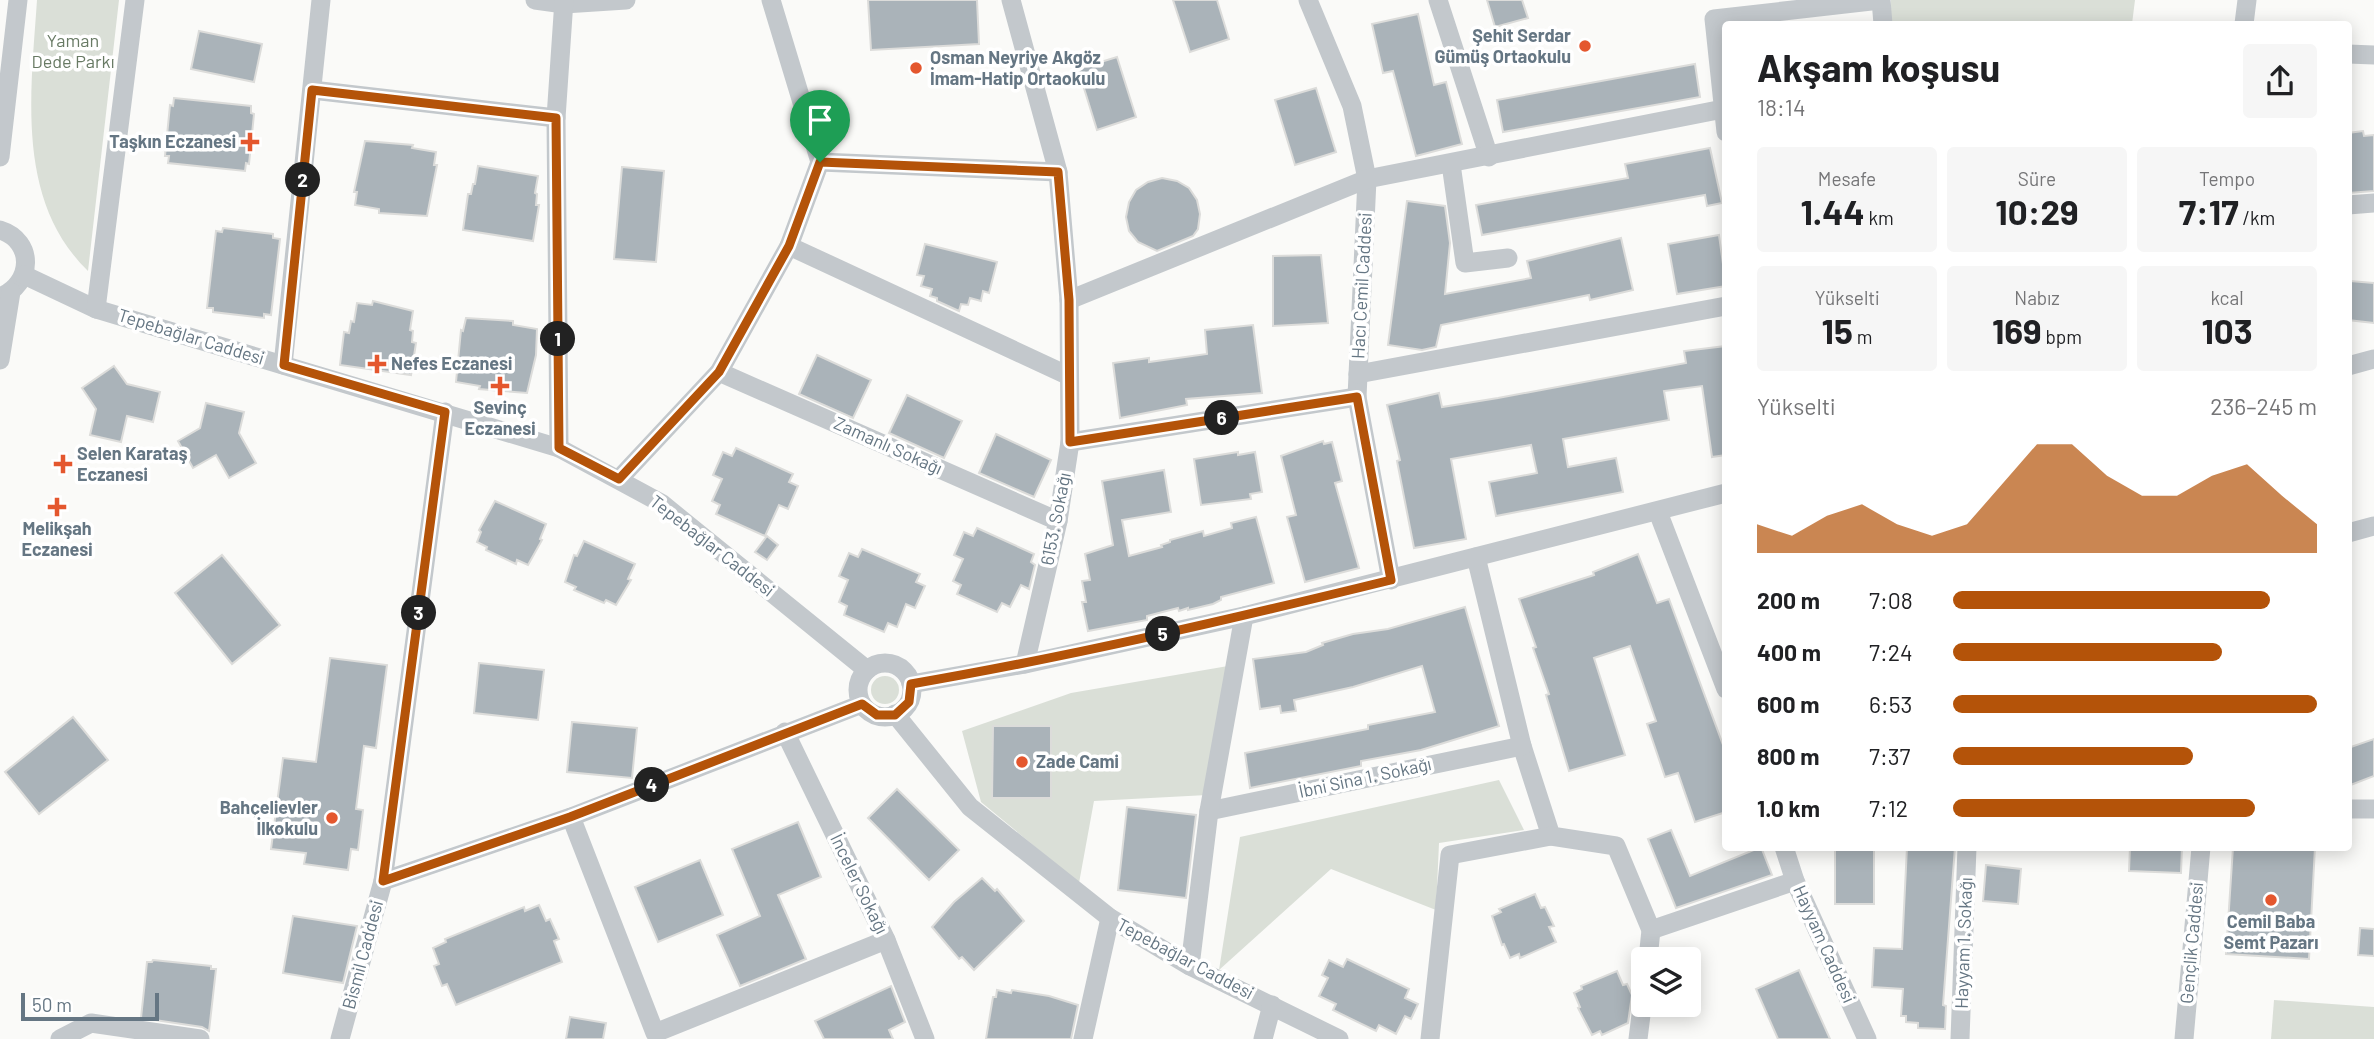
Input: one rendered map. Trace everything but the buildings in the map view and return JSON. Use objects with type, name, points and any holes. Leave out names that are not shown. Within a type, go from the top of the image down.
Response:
[{"type":"street","points":[[0,157],[18,0]]},
{"type":"street","points":[[96,309],[135,0]]},
{"type":"street","points":[[284,365],[321,0]]},
{"type":"street","points":[[535,0],[626,0]]},
{"type":"street","points":[[619,479],[719,372],[789,246],[820,162],[771,0]]},
{"type":"street","name":"6153. Sokağı","points":[[1011,0],[1058,172],[1069,300],[1070,442],[1058,521],[1025,664]]},
{"type":"street","name":"Hacı Cemil Caddesi","points":[[1308,0],[1352,106],[1367,179],[1357,397],[1391,580]]},
{"type":"street","points":[[1438,0],[1489,156]]},
{"type":"street","points":[[1722,99],[1714,19],[1880,0],[1883,21]]},
{"type":"street","points":[[2244,21],[2247,0]]},
{"type":"street","points":[[559,448],[556,118],[564,2]]},
{"type":"street","points":[[2352,54],[2374,55]]},
{"type":"street","points":[[312,90],[556,118]]},
{"type":"street","points":[[1069,300],[1367,179],[1722,109]]},
{"type":"street","points":[[820,162],[1058,172]]},
{"type":"street","points":[[1451,164],[1465,262],[1508,258]]},
{"type":"street","points":[[2352,205],[2374,203]]},
{"type":"street","points":[[0,230],[12,235],[25,253],[24,275],[6,294],[0,360]]},
{"type":"street","points":[[789,246],[1069,376]]},
{"type":"street","name":"Tepebağlar Caddesi","points":[[24,275],[96,309],[559,448],[661,503],[867,670]]},
{"type":"street","points":[[1358,374],[1722,307]]},
{"type":"street","points":[[2352,365],[2374,359]]},
{"type":"street","name":"Zamanlı Sokağı","points":[[719,372],[1058,521]]},
{"type":"street","points":[[1070,442],[1357,397]]},
{"type":"street","name":"Bismil Caddesi","points":[[340,1039],[383,881],[445,412]]},
{"type":"street","points":[[911,684],[1025,664],[1244,616],[1722,494]]},
{"type":"street","points":[[1658,512],[1722,679]]},
{"type":"street","points":[[2352,532],[2374,526]]},
{"type":"street","points":[[1476,557],[1521,746],[1552,836]]},
{"type":"street","points":[[1190,966],[1209,811],[1244,616]]},
{"type":"street","points":[[884,663],[901,668],[911,684],[909,702],[895,715],[877,715],[862,704],[858,686],[867,670],[884,663]]},
{"type":"street","points":[[383,881],[570,817],[862,704]]},
{"type":"street","name":"Tepebağlar Caddesi","points":[[895,715],[970,807],[1110,918],[1190,966],[1339,1039]]},
{"type":"street","name":"İnceler Sokağı","points":[[785,732],[886,940],[925,1039]]},
{"type":"street","name":"İbni Sina 1. Sokağı","points":[[1209,811],[1521,746]]},
{"type":"street","points":[[2352,809],[2374,808]]},
{"type":"street","points":[[570,817],[655,1033],[886,940]]},
{"type":"street","points":[[1430,1039],[1450,855],[1552,836],[1616,846],[1651,930],[1649,947]]},
{"type":"street","name":"Hayyam Caddesi","points":[[1785,851],[1795,881],[1867,1039]]},
{"type":"street","name":"Hayyam 1. Sokağı","points":[[1960,1039],[1967,851]]},
{"type":"street","name":"Gençlik Caddesi","points":[[2184,1039],[2201,851]]},
{"type":"street","points":[[1651,930],[1795,881]]},
{"type":"street","points":[[1083,1039],[1110,918]]},
{"type":"street","points":[[1263,1039],[1272,1005]]},
{"type":"street","points":[[1639,1039],[1641,1017]]},
{"type":"street","points":[[60,1039],[91,1023],[200,1039]]},
{"type":"green space","name":"Yaman Dede Parkı","points":[[37,0],[119,0],[88,271],[65,243],[48,212],[38,178],[31,107]]},
{"type":"green space","points":[[1891,0],[2135,0],[2132,21],[1890,21]]},
{"type":"green space","points":[[1228,666],[1207,795],[1094,801],[1079,883],[981,802],[962,731],[1071,693]]},
{"type":"green space","points":[[885,676],[895,680],[899,690],[895,700],[885,704],[875,700],[871,690],[875,680]]},
{"type":"green space","points":[[1499,780],[1524,830],[1439,843],[1436,910],[1331,869],[1219,970],[1240,837]]},
{"type":"green space","points":[[2274,1000],[2374,1007],[2374,1039],[2271,1039]]},
{"type":"place","name":"Şehit Serdar Gümüş Ortaokulu","points":[[1585,46]]},
{"type":"place","name":"Osman Neyriye Akgöz İmam-Hatip Ortaokulu","points":[[916,68]]},
{"type":"place","name":"Taşkın Eczanesi","points":[[250,142]]},
{"type":"place","name":"Nefes Eczanesi","points":[[377,364]]},
{"type":"place","name":"Sevinç Eczanesi","points":[[500,386]]},
{"type":"place","name":"Selen Karataş Eczanesi","points":[[63,464]]},
{"type":"place","name":"Melikşah Eczanesi","points":[[57,507]]},
{"type":"place","name":"Zade Cami","points":[[1022,762]]},
{"type":"place","name":"Bahçelievler İlkokulu","points":[[332,818]]},
{"type":"place","name":"Cemil Baba Semt Pazarı","points":[[2271,900]]},
{"type":"route","points":[[312,90],[556,118],[559,448],[619,479],[719,372],[789,246],[820,162],[1058,172],[1069,300],[1070,442],[1357,397],[1391,580],[1244,616],[1025,664],[911,684],[909,702],[895,715],[877,715],[862,704],[570,817],[383,881],[445,412],[284,365],[312,90]]}]
